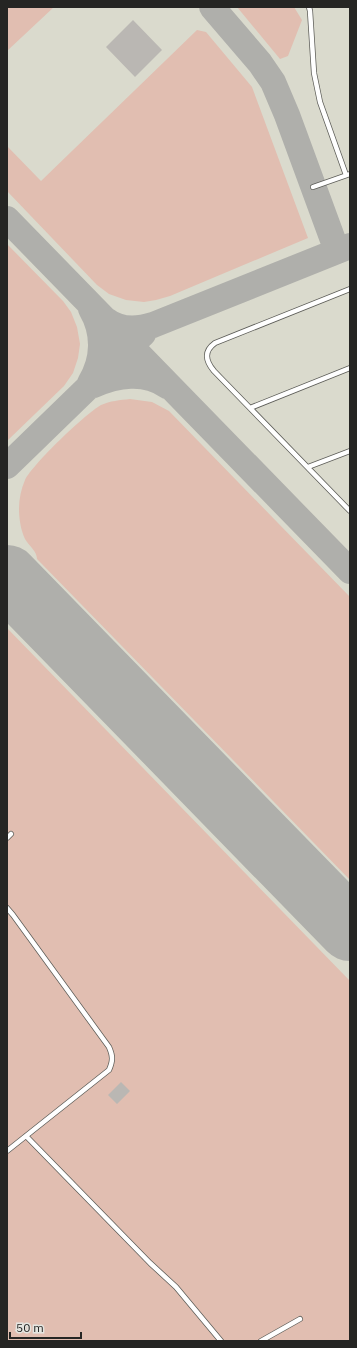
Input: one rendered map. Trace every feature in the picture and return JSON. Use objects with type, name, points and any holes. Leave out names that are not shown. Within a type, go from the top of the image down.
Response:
[{"type":"lane","points":[[309,7],[314,73],[320,102],[348,174],[313,187]]},
{"type":"lane","points":[[350,289],[215,343],[210,347],[207,354],[209,365],[350,511]]},
{"type":"lane","points":[[250,408],[350,368]]},
{"type":"lane","points":[[308,468],[350,451]]},
{"type":"lane","points":[[7,838],[11,834]]},
{"type":"lane","points":[[7,908],[109,1047],[113,1055],[109,1070],[7,1151]]},
{"type":"lane","points":[[26,1136],[150,1263],[176,1287],[221,1341]]},
{"type":"lane","points":[[261,1341],[300,1319]]},
{"type":"shaded area","points":[[7,7],[350,7],[350,1341],[7,1341]]},
{"type":"shaded area","points":[[7,7],[54,7],[7,51]]},
{"type":"shaded area","points":[[237,7],[294,7],[302,20],[288,56],[280,59]]},
{"type":"shaded area","points":[[197,30],[206,32],[252,87],[308,238],[170,296],[144,302],[126,300],[109,294],[97,285],[7,191],[7,146],[41,181]]},
{"type":"shaded area","points":[[7,244],[63,301],[71,312],[77,327],[80,344],[78,358],[73,373],[64,386],[7,441]]},
{"type":"shaded area","points":[[130,399],[152,402],[169,411],[350,597],[350,880],[37,559],[34,551],[25,539],[20,525],[19,505],[22,487],[30,473],[60,440],[93,410],[101,405],[119,400]]},
{"type":"shaded area","points":[[7,628],[350,981],[350,1341],[7,1341]]},
{"type":"building","points":[[133,20],[162,50],[135,77],[106,47]]},
{"type":"building","points":[[121,1082],[130,1091],[117,1104],[108,1095]]},
{"type":"taxiway","points":[[212,7],[260,63],[273,82],[287,115],[337,251]]},
{"type":"taxiway","points":[[7,219],[350,571]]},
{"type":"taxiway","points":[[106,320],[111,324],[123,328],[135,329],[153,325],[350,246]]},
{"type":"taxiway","points":[[90,383],[98,365],[101,346],[99,327],[91,309]]},
{"type":"taxiway","points":[[7,466],[143,334]]},
{"type":"taxiway","points":[[94,385],[121,377],[140,376],[158,381],[167,386]]},
{"type":"runway","points":[[7,577],[350,929]]}]
